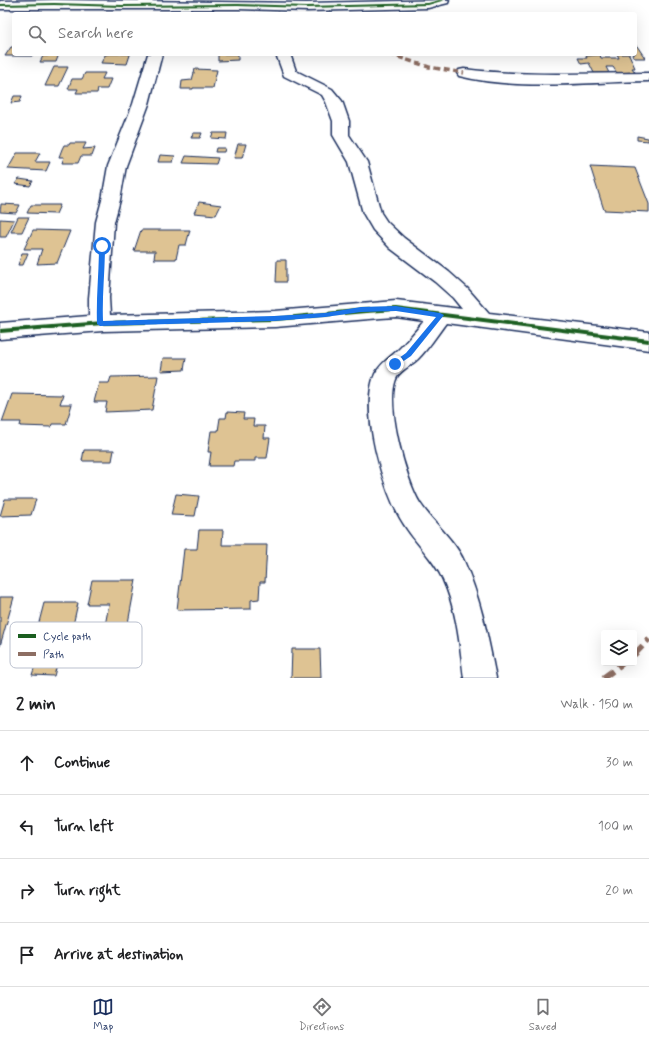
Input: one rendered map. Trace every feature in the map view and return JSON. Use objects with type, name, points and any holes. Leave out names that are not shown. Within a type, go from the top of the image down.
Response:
[{"type":"street","points":[[2,0],[0,4],[122,6],[205,5],[268,7],[305,3],[397,5],[428,4],[443,0]]},
{"type":"street","points":[[192,12],[205,5]]},
{"type":"street","points":[[100,324],[99,298],[105,222],[111,200],[117,166],[141,104],[154,56]]},
{"type":"street","points":[[284,56],[289,73],[300,80],[327,92],[334,101],[341,121],[341,136],[358,162],[372,213],[380,226],[397,243],[442,277],[460,293],[483,320]]},
{"type":"street","points":[[464,73],[487,77],[525,80],[649,78]]},
{"type":"street","points":[[0,331],[100,324],[274,319],[325,315],[361,310],[396,309],[649,340]]},
{"type":"street","points":[[440,315],[409,354],[395,364],[386,375],[381,394],[382,416],[394,473],[408,505],[452,568],[460,586],[469,616],[480,678]]},
{"type":"building","points":[[637,46],[645,58],[634,58],[633,56],[637,56]]},
{"type":"building","points":[[11,47],[12,47],[12,56],[5,56]]},
{"type":"building","points":[[43,56],[58,56],[56,62],[40,62]]},
{"type":"building","points":[[104,56],[130,56],[127,64],[101,63]]},
{"type":"building","points":[[218,56],[238,56],[238,60],[218,61]]},
{"type":"building","points":[[586,56],[600,56],[601,58],[619,58],[618,56],[630,56],[635,68],[632,68],[635,72],[617,73],[613,67],[606,67],[609,73],[594,73],[589,63],[581,64],[578,58],[587,58]]},
{"type":"building","points":[[54,67],[68,67],[59,86],[45,86]]},
{"type":"building","points":[[195,69],[217,70],[213,88],[181,89],[182,81],[192,80]]},
{"type":"building","points":[[85,73],[105,73],[102,79],[111,79],[107,89],[98,89],[97,93],[76,93],[78,89],[68,89],[72,79],[82,79]]},
{"type":"building","points":[[14,96],[22,96],[20,102],[11,103]]},
{"type":"building","points":[[193,133],[202,133],[200,138],[191,138]]},
{"type":"building","points":[[213,133],[227,133],[226,139],[211,138]]},
{"type":"building","points":[[637,136],[648,138],[649,141],[637,140]]},
{"type":"building","points":[[70,143],[86,143],[83,149],[95,148],[92,156],[81,156],[78,163],[62,163],[64,157],[59,157],[62,149],[64,145],[69,145]]},
{"type":"building","points":[[238,144],[246,144],[242,158],[234,158]]},
{"type":"building","points":[[216,148],[225,148],[224,152],[215,152]]},
{"type":"building","points":[[17,153],[40,153],[35,162],[50,162],[46,171],[8,169]]},
{"type":"building","points":[[160,155],[175,156],[173,162],[158,162]]},
{"type":"building","points":[[186,156],[218,158],[216,164],[183,163]]},
{"type":"building","points":[[590,166],[635,168],[649,204],[649,212],[604,210]]},
{"type":"building","points":[[19,179],[33,181],[30,186],[15,184]]},
{"type":"building","points":[[199,202],[221,205],[216,215],[194,213]]},
{"type":"building","points":[[1,204],[20,205],[16,213],[0,212]]},
{"type":"building","points":[[31,205],[60,205],[56,214],[27,213]]},
{"type":"building","points":[[18,217],[29,217],[22,232],[11,232]]},
{"type":"building","points":[[0,219],[14,220],[6,237],[0,237]]},
{"type":"building","points":[[33,230],[70,231],[57,263],[37,264],[42,249],[24,249]]},
{"type":"building","points":[[141,230],[190,230],[186,245],[179,245],[176,259],[154,259],[155,251],[134,251]]},
{"type":"building","points":[[22,253],[28,253],[23,265],[18,265]]},
{"type":"building","points":[[277,260],[286,260],[286,282],[276,282]]},
{"type":"building","points":[[163,358],[186,358],[184,370],[161,371]]},
{"type":"building","points":[[158,376],[152,410],[105,412],[107,402],[94,402],[99,383],[109,383],[111,377]]},
{"type":"building","points":[[12,394],[63,395],[60,404],[72,404],[66,424],[52,424],[51,427],[20,426],[21,422],[2,422]]},
{"type":"building","points":[[227,412],[244,413],[243,419],[254,419],[253,426],[265,426],[264,438],[270,438],[267,458],[255,458],[255,461],[234,461],[233,466],[209,466],[211,452],[208,452],[211,431],[218,431],[220,418],[226,418]]},
{"type":"building","points":[[84,450],[114,450],[112,461],[82,461]]},
{"type":"building","points":[[176,494],[199,496],[195,516],[171,515]]},
{"type":"building","points":[[5,499],[36,499],[31,515],[0,516]]},
{"type":"building","points":[[199,530],[223,530],[222,545],[267,545],[265,582],[260,582],[259,599],[251,600],[251,609],[177,610],[184,549],[197,549]]},
{"type":"building","points":[[92,580],[136,580],[128,622],[106,622],[109,604],[87,604]]},
{"type":"building","points":[[0,597],[14,597],[0,646]]},
{"type":"building","points":[[44,603],[78,603],[74,622],[39,622]]},
{"type":"building","points":[[292,649],[320,649],[321,678],[291,678]]},
{"type":"building","points":[[34,668],[56,668],[54,676],[32,675]]},
{"type":"marked path","points":[[395,56],[429,67],[464,73]]},
{"type":"marked path","points":[[637,652],[649,639]]},
{"type":"marked path","points":[[603,678],[619,666]]},
{"type":"cycle path","points":[[0,5],[238,5],[307,7],[428,4],[443,0]]},
{"type":"cycle path","points":[[0,331],[103,323],[275,319],[396,309],[649,341]]},
{"type":"route","points":[[102,246],[102,267],[99,298],[100,324],[192,320],[274,319],[325,315],[361,310],[396,309],[440,315],[409,354],[395,364]]}]
